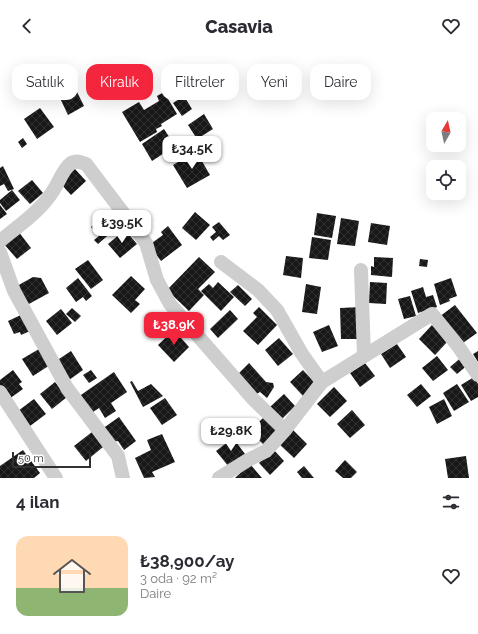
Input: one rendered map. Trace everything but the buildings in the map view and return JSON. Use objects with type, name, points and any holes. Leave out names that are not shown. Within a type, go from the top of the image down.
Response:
[{"type":"street","points":[[0,241],[42,205],[51,195],[66,167],[73,161],[79,161],[86,164],[146,243],[158,280],[170,304],[253,399],[285,430]]},
{"type":"street","points":[[0,252],[14,291],[67,388],[118,456],[123,478]]},
{"type":"street","points":[[221,262],[258,290],[277,310],[302,354],[322,382]]},
{"type":"street","points":[[361,270],[364,356]]},
{"type":"street","points":[[219,478],[266,451],[285,430],[322,382],[432,314],[458,346],[478,375]]},
{"type":"street","points":[[0,392],[56,478]]}]
